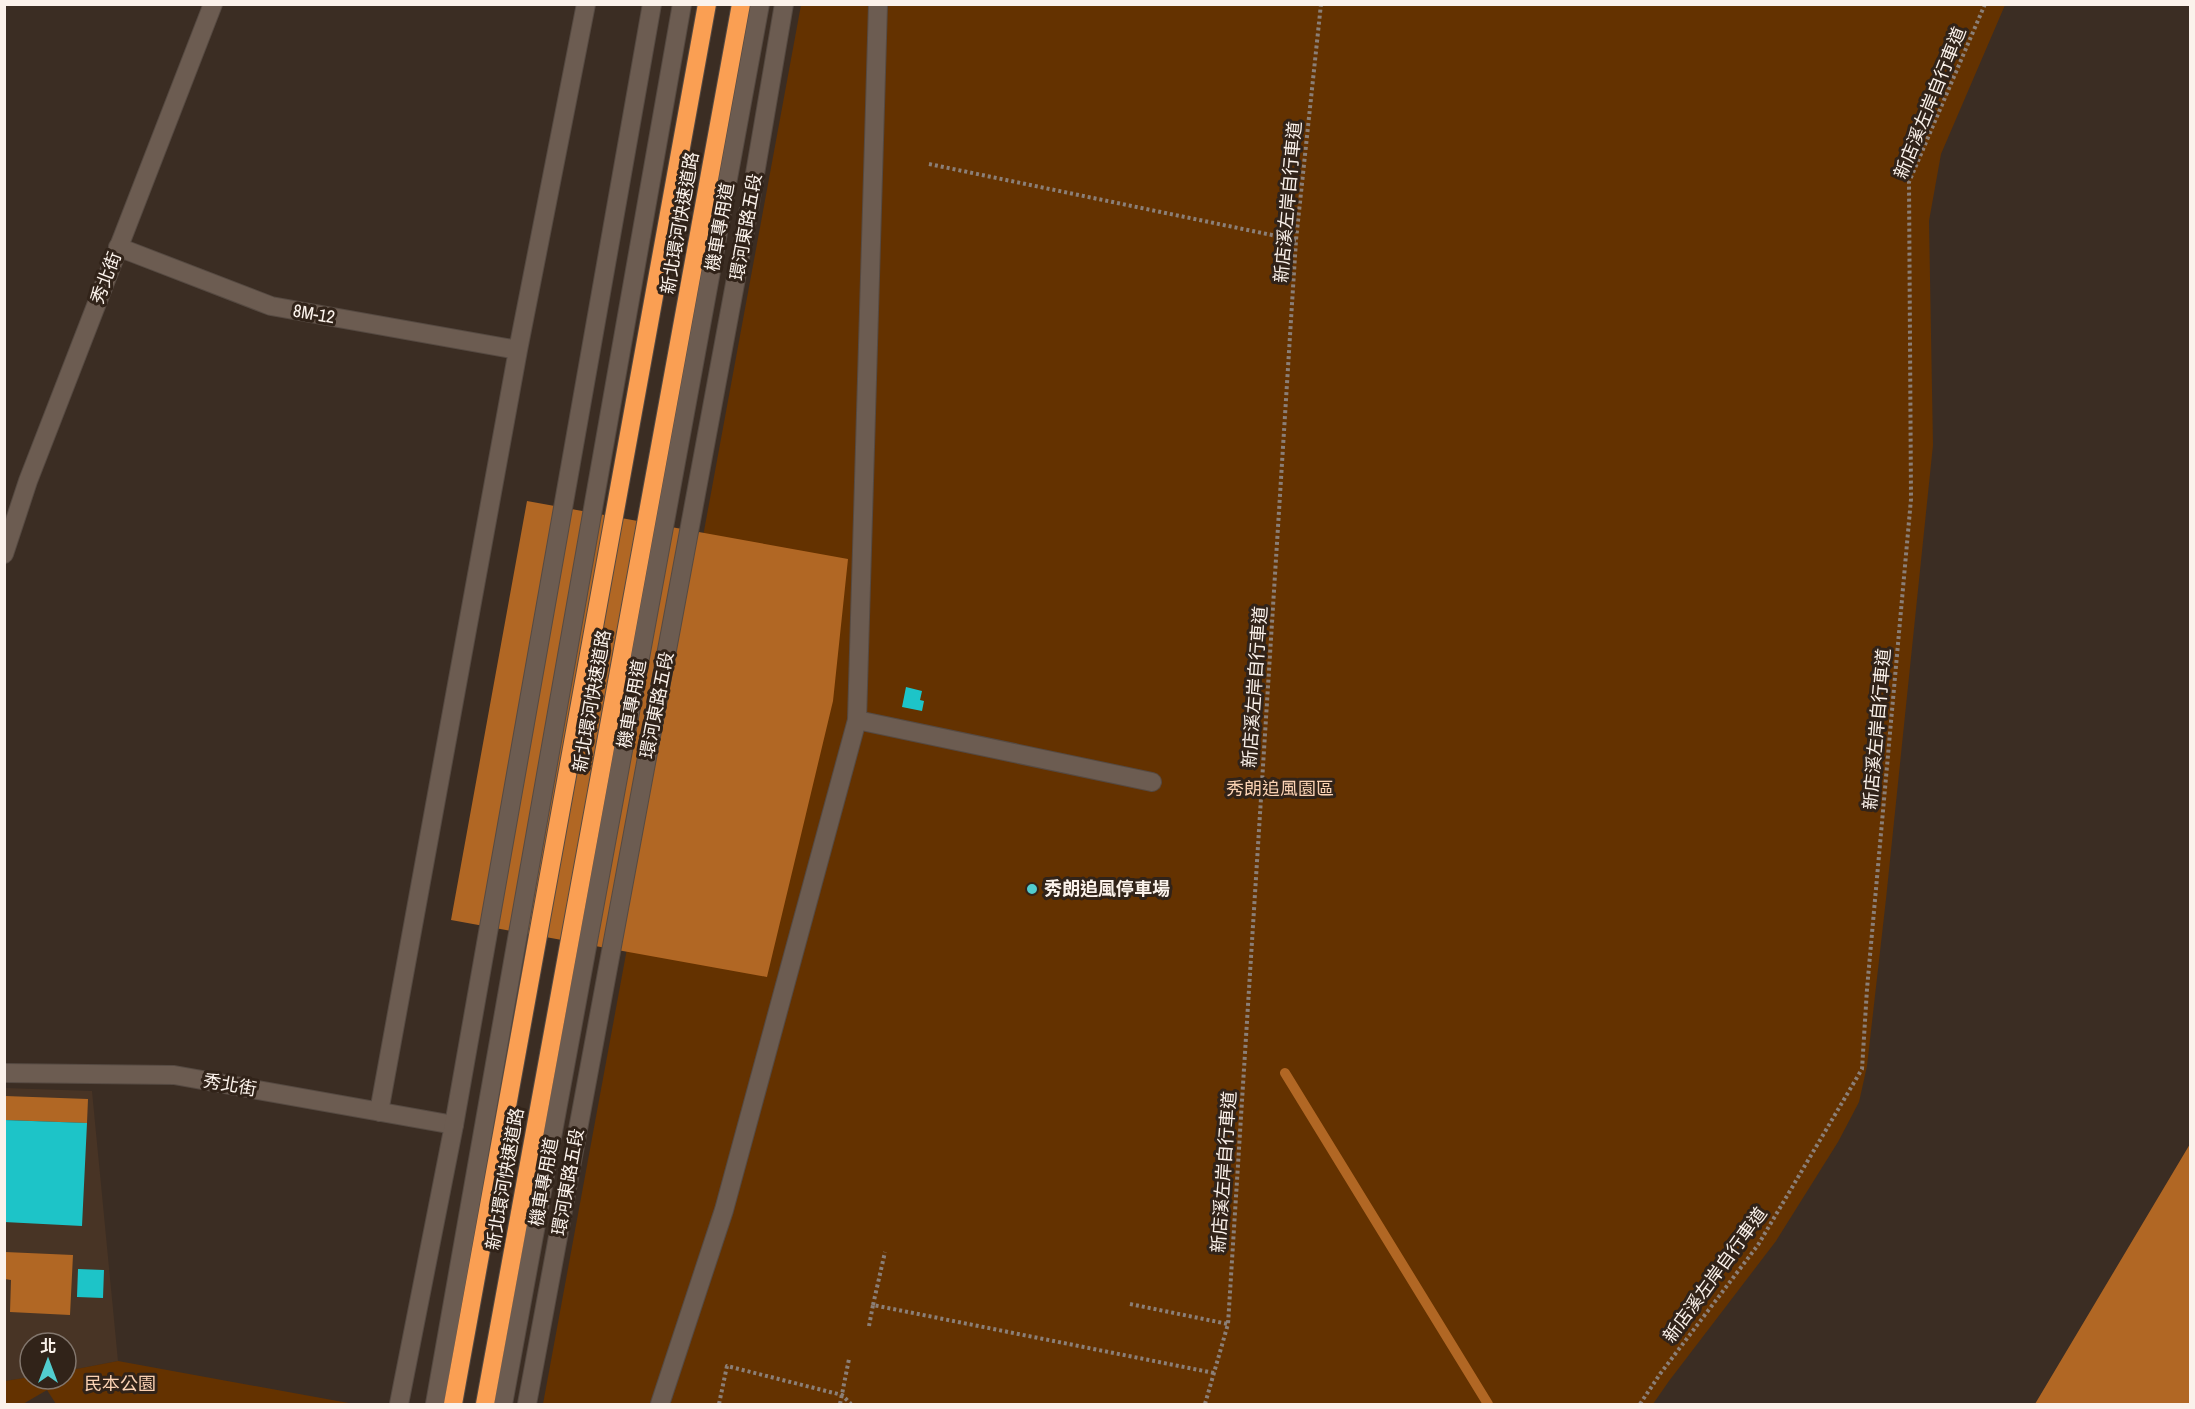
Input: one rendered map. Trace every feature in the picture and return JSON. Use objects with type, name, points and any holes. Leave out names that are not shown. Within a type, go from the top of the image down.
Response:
[{"type":"highway","name":"新北環河快速道路","points":[[453,1404],[706,4]]},
{"type":"highway","name":"新北環河快速道路","points":[[485,1404],[741,4]]},
{"type":"street","name":"秀北街","points":[[4,554],[28,481],[213,4]]},
{"type":"street","points":[[379,1112],[518,350],[586,4]]},
{"type":"street","points":[[399,1404],[454,1125],[652,4]]},
{"type":"street","points":[[435,1404],[682,4]]},
{"type":"street","name":"機車專用道","points":[[503,1404],[760,4]]},
{"type":"street","name":"環河東路五段","points":[[527,1404],[750,202],[784,4]]},
{"type":"street","points":[[660,1404],[724,1210],[857,720],[878,4]]},
{"type":"street","name":"8M-12","points":[[118,247],[271,306],[518,350]]},
{"type":"street","points":[[857,720],[1152,782]]},
{"type":"street","name":"秀北街","points":[[4,1073],[174,1075],[454,1125]]},
{"type":"path","name":"新店溪左岸自行車道","points":[[1205,1404],[1228,1324],[1296,240],[1321,4]]},
{"type":"path","name":"新店溪左岸自行車道","points":[[1640,1404],[1660,1374],[1758,1245],[1862,1069],[1867,988],[1911,498],[1909,182],[1985,4]]},
{"type":"path","points":[[929,164],[1296,240]]},
{"type":"path","points":[[869,1326],[885,1252]]},
{"type":"path","points":[[1130,1304],[1228,1324]]},
{"type":"path","points":[[873,1305],[1214,1373]]},
{"type":"path","points":[[840,1404],[849,1359]]},
{"type":"path","points":[[719,1404],[727,1366],[842,1395],[851,1404]]},
{"type":"shaded area","points":[[527,501],[848,559],[833,701],[767,977],[451,920]]},
{"type":"shaded area","points":[[5,1088],[92,1091],[118,1361],[78,1369],[78,1331],[18,1331],[18,1379],[5,1381]]},
{"type":"shaded area","points":[[5,1096],[88,1099],[87,1123],[5,1120]]},
{"type":"shaded area","points":[[2190,1144],[2190,1404],[2035,1404]]},
{"type":"shaded area","points":[[5,1252],[73,1255],[70,1315],[10,1312],[11,1280],[5,1279]]},
{"type":"green space","name":"秀朗追風園區","points":[[801,5],[2005,5],[1941,154],[1929,221],[1933,445],[1886,899],[1867,1066],[1859,1102],[1838,1142],[1776,1241],[1653,1404],[543,1404]]},
{"type":"green space","name":"民本公園","points":[[118,1361],[354,1404],[56,1404],[48,1391],[78,1391],[78,1369]]},
{"type":"green space","name":"民本公園","points":[[18,1379],[18,1391],[45,1391],[23,1404],[5,1404],[5,1381]]},
{"type":"building","points":[[906,687],[922,691],[920,700],[924,701],[922,711],[902,707]]},
{"type":"building","points":[[4,1120],[87,1123],[82,1226],[4,1222]]},
{"type":"building","points":[[78,1269],[104,1270],[103,1298],[77,1297]]},
{"type":"waterway","points":[[1285,1073],[1488,1404]]},
{"type":"place","name":"秀朗追風停車場","points":[[1032,889]]}]
